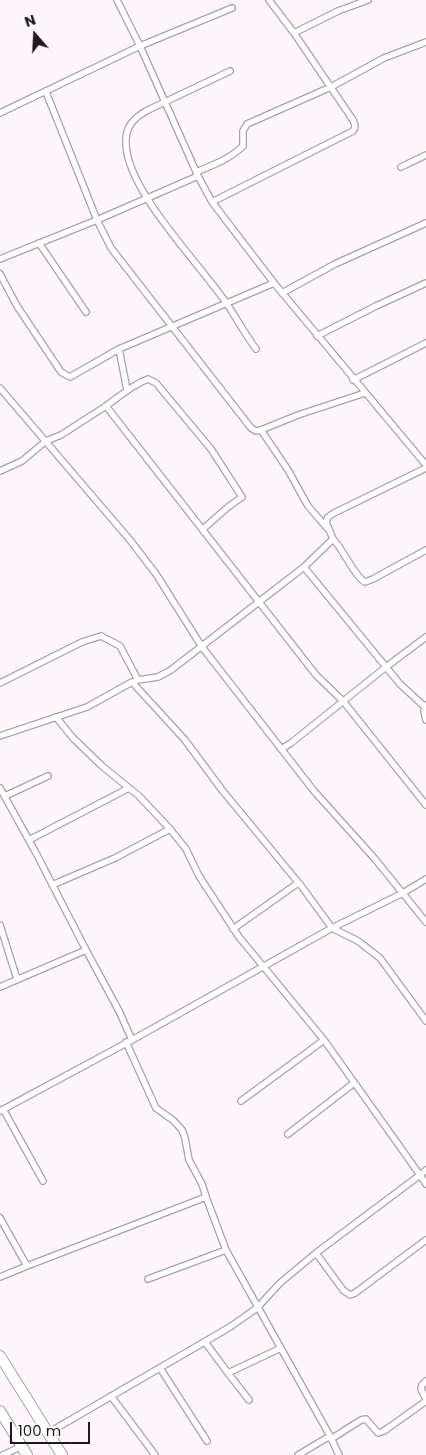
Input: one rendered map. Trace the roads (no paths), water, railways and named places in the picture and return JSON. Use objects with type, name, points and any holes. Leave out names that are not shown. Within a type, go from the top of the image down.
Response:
[{"type":"highway","points":[[0,1356],[62,1455]]},
{"type":"highway","points":[[0,1411],[24,1451]]},
{"type":"street","points":[[117,0],[140,46],[197,174],[212,202],[274,284],[426,466],[334,513],[328,517],[326,522],[328,530]]},
{"type":"street","points":[[212,202],[353,131],[355,125],[294,33],[269,0]]},
{"type":"street","points":[[294,33],[338,11],[368,0]]},
{"type":"street","points":[[0,113],[140,46],[232,8]]},
{"type":"street","points":[[0,259],[146,199],[227,159],[243,146],[243,131],[247,124],[331,87],[384,58],[426,42]]},
{"type":"street","points":[[230,70],[135,118],[127,130],[126,145],[129,162],[146,199],[227,304],[239,326],[256,349]]},
{"type":"street","points":[[46,92],[96,220],[111,248],[248,424],[256,431],[262,430],[298,415],[365,393]]},
{"type":"street","points":[[401,167],[426,155]]},
{"type":"street","points":[[282,293],[352,256],[426,223]]},
{"type":"street","points":[[38,243],[86,312]]},
{"type":"street","points":[[0,274],[17,306],[61,372],[65,376],[70,377],[118,349],[274,284]]},
{"type":"street","points":[[317,336],[426,283]]},
{"type":"street","points":[[353,380],[426,343]]},
{"type":"street","points":[[118,349],[127,390]]},
{"type":"street","points":[[0,471],[22,461],[46,441],[61,435],[127,390],[148,379],[156,383],[211,449],[242,497],[203,529]]},
{"type":"street","points":[[0,388],[130,540],[156,574],[202,647],[314,791],[375,859],[426,922]]},
{"type":"street","points":[[106,406],[316,675],[343,701],[426,805]]},
{"type":"street","points":[[262,430],[288,470],[308,506],[328,530],[359,578],[365,582],[373,579],[426,550]]},
{"type":"street","points":[[0,736],[87,707],[135,681],[158,677],[171,670],[304,567],[333,539]]},
{"type":"street","points":[[304,567],[400,684],[425,706],[426,720]]},
{"type":"street","points":[[0,683],[82,642],[101,636],[120,646],[135,681],[184,740],[332,928],[358,941],[380,958],[426,1021]]},
{"type":"street","points":[[282,749],[426,637]]},
{"type":"street","points":[[56,717],[73,738],[129,788],[170,829],[186,849],[199,876],[233,929],[324,1040],[426,1184]]},
{"type":"street","points":[[5,796],[48,776]]},
{"type":"street","points":[[0,788],[119,1011],[156,1108],[174,1121],[182,1130],[189,1160],[202,1184],[226,1250],[339,1455]]},
{"type":"street","points":[[29,840],[129,788]]},
{"type":"street","points":[[52,885],[124,854],[170,829]]},
{"type":"street","points":[[43,1181],[2,1110],[332,928],[403,893],[426,879]]},
{"type":"street","points":[[233,929],[298,883]]},
{"type":"street","points":[[0,924],[17,979]]},
{"type":"street","points":[[0,987],[86,950]]},
{"type":"street","points":[[241,1101],[324,1040]]},
{"type":"street","points":[[288,1134],[354,1084]]},
{"type":"street","points":[[48,1433],[230,1328],[257,1308],[280,1283],[316,1253],[426,1170]]},
{"type":"street","points":[[0,1277],[206,1197]]},
{"type":"street","points":[[0,1218],[27,1266]]},
{"type":"street","points":[[316,1253],[346,1294],[350,1295],[426,1240]]},
{"type":"street","points":[[148,1279],[226,1250]]},
{"type":"street","points":[[205,1342],[249,1400]]},
{"type":"street","points":[[228,1373],[281,1348]]},
{"type":"street","points":[[160,1368],[207,1441]]},
{"type":"street","points":[[298,1455],[361,1420],[366,1420],[378,1432],[384,1431],[426,1400],[421,1389],[426,1381]]},
{"type":"street","points":[[111,1396],[155,1455]]},
{"type":"street","points":[[2,1455],[24,1451]]}]
